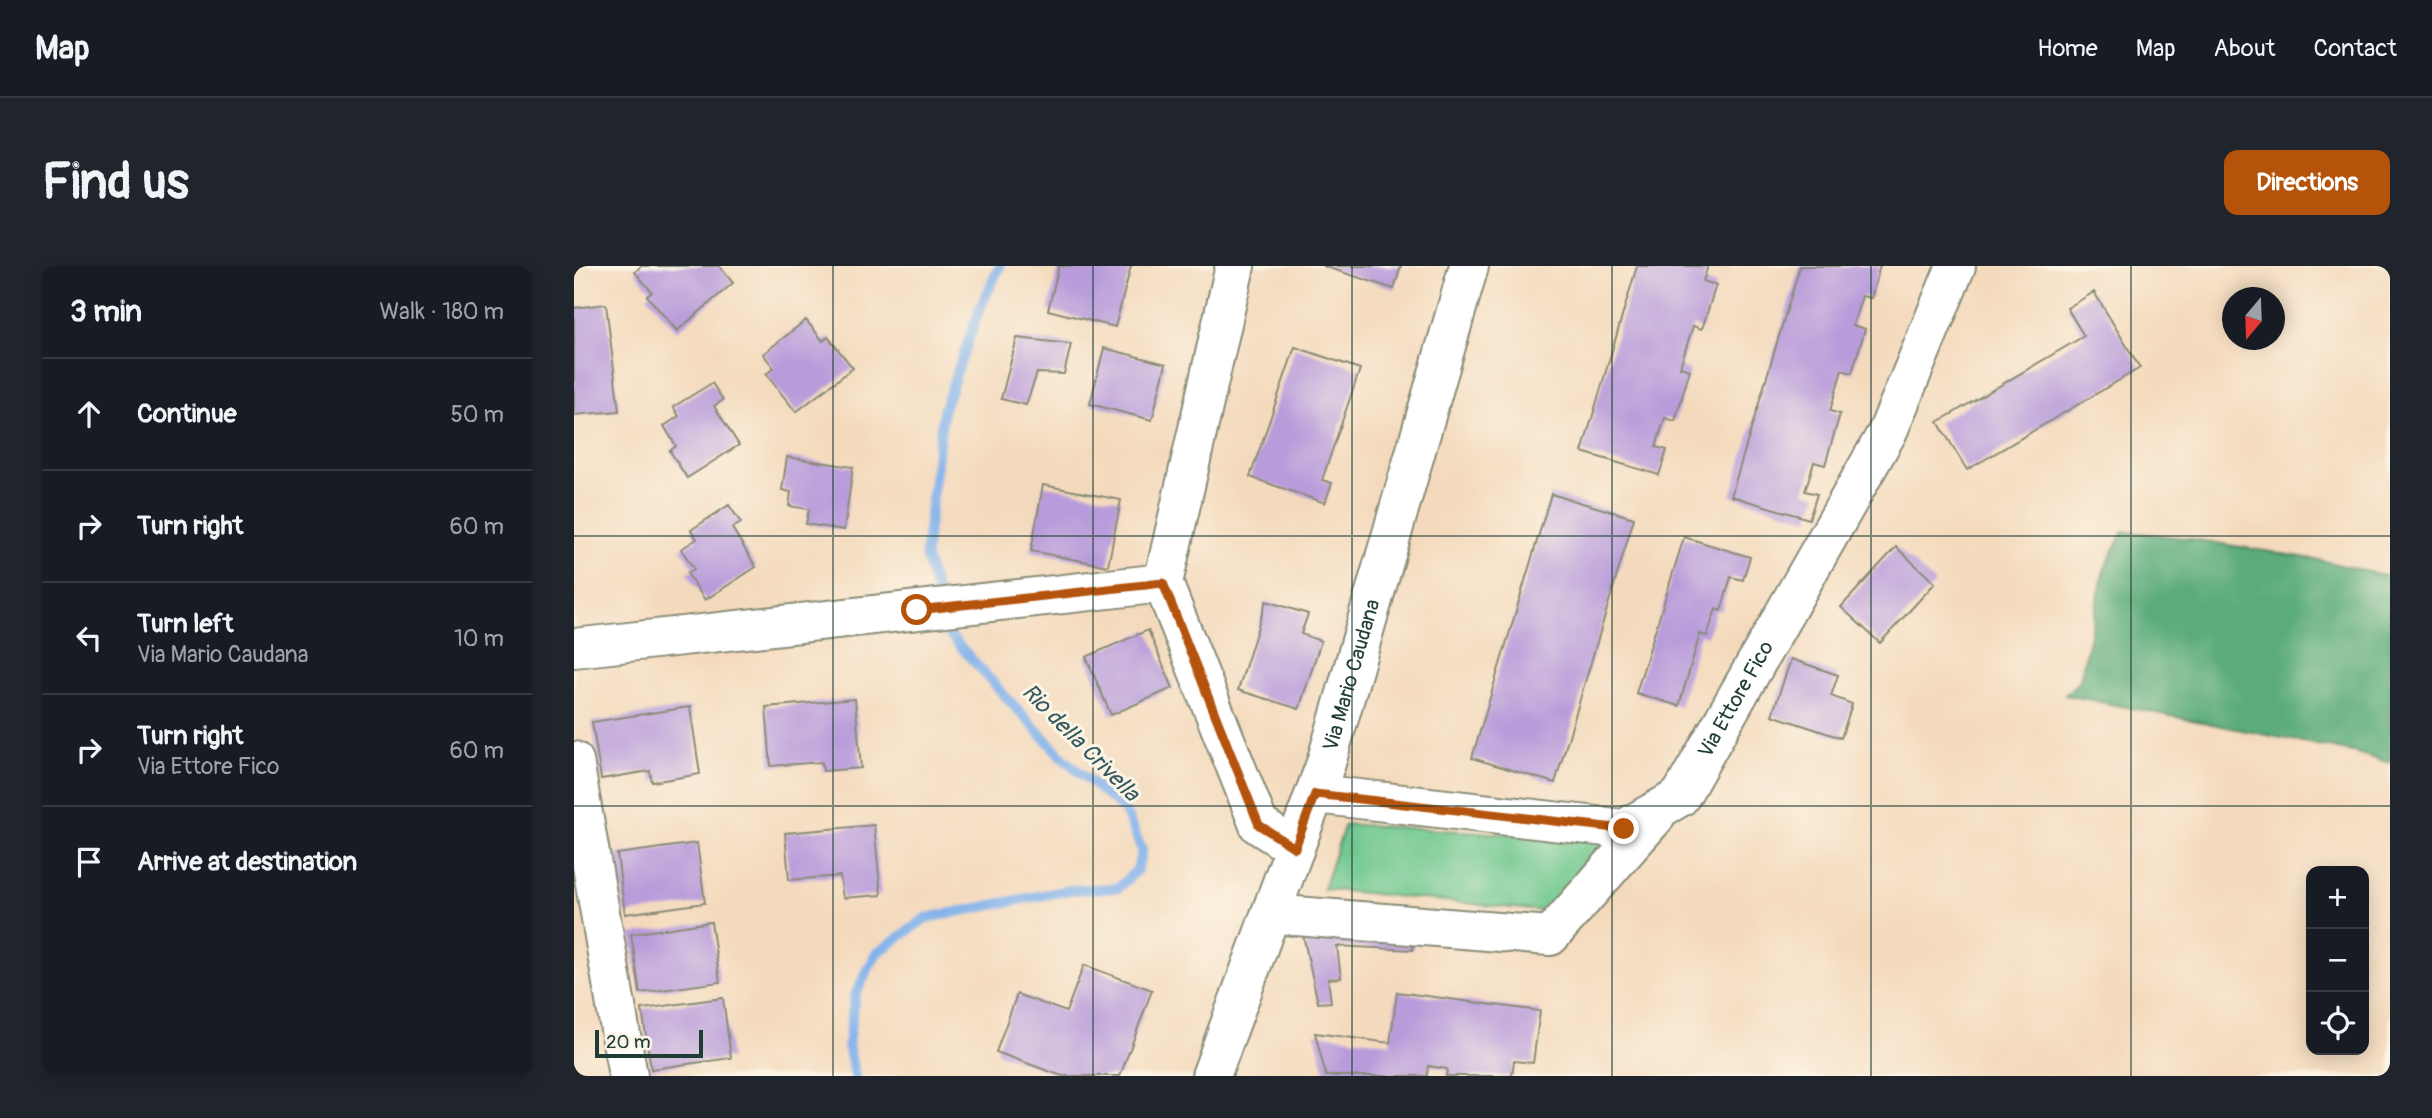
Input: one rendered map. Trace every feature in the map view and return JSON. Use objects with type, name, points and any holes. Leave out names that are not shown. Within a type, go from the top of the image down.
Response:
[{"type":"street","points":[[1235,266],[1163,583],[1259,825],[1295,848]]},
{"type":"street","name":"Via Mario Caudana","points":[[1211,1076],[1326,763],[1469,266]]},
{"type":"street","name":"Via Ettore Fico","points":[[1315,794],[1624,829],[1680,797],[1888,431],[1956,266]]},
{"type":"street","points":[[574,648],[1163,583]]},
{"type":"street","points":[[574,761],[628,1076]]},
{"type":"street","points":[[1271,914],[1550,936],[1664,806]]},
{"type":"green space","points":[[2123,531],[2192,539],[2320,560],[2390,577],[2390,763],[2353,752],[2065,695],[2080,680],[2104,570]]},
{"type":"green space","points":[[1345,824],[1608,840],[1552,912],[1323,889]]},
{"type":"building","points":[[641,266],[719,266],[733,283],[677,331],[647,296],[652,292],[635,272]]},
{"type":"building","points":[[1059,266],[1131,266],[1115,327],[1048,310]]},
{"type":"building","points":[[1323,266],[1401,266],[1394,289]]},
{"type":"building","points":[[1637,266],[1708,266],[1703,281],[1716,285],[1702,329],[1693,326],[1680,367],[1690,370],[1675,421],[1665,418],[1656,447],[1667,450],[1659,475],[1582,452]]},
{"type":"building","points":[[1800,266],[1880,266],[1871,298],[1862,296],[1853,325],[1865,329],[1852,373],[1842,370],[1830,411],[1840,414],[1825,465],[1814,462],[1805,491],[1817,494],[1809,519],[1731,496]]},
{"type":"building","points":[[2094,292],[2140,368],[1967,470],[1938,422],[2084,336],[2067,308]]},
{"type":"building","points":[[606,304],[619,411],[574,415],[574,308]]},
{"type":"building","points":[[806,320],[823,341],[828,337],[853,368],[796,412],[766,374],[774,368],[763,354]]},
{"type":"building","points":[[1017,338],[1071,344],[1064,374],[1037,373],[1026,405],[1001,399]]},
{"type":"building","points":[[1295,347],[1360,369],[1322,480],[1332,483],[1325,503],[1250,477]]},
{"type":"building","points":[[1104,348],[1166,364],[1152,420],[1090,404]]},
{"type":"building","points":[[712,383],[723,400],[714,406],[739,445],[687,478],[670,451],[676,446],[664,426],[679,416],[673,407]]},
{"type":"building","points":[[787,457],[853,467],[844,530],[806,524],[809,509],[789,506],[791,492],[782,490]]},
{"type":"building","points":[[1043,485],[1121,500],[1108,566],[1031,551]]},
{"type":"building","points":[[1551,494],[1634,518],[1555,783],[1472,758]]},
{"type":"building","points":[[729,505],[741,523],[732,528],[756,567],[705,600],[687,573],[694,569],[681,549],[697,539],[691,530]]},
{"type":"building","points":[[1684,537],[1750,557],[1743,580],[1731,577],[1721,611],[1716,609],[1707,636],[1700,634],[1679,706],[1636,693]]},
{"type":"building","points":[[1896,547],[1935,583],[1880,643],[1841,607]]},
{"type":"building","points":[[1266,601],[1308,614],[1301,634],[1321,641],[1299,709],[1238,690]]},
{"type":"building","points":[[1148,630],[1173,688],[1111,715],[1086,657]]},
{"type":"building","points":[[1791,659],[1838,675],[1831,696],[1852,704],[1841,738],[1772,715]]},
{"type":"building","points":[[855,699],[861,768],[823,771],[822,762],[771,766],[766,707]]},
{"type":"building","points":[[690,707],[700,774],[652,782],[650,771],[601,779],[592,722]]},
{"type":"building","points":[[874,825],[881,895],[843,898],[840,876],[789,880],[785,833]]},
{"type":"building","points":[[697,843],[705,903],[625,914],[617,854]]},
{"type":"building","points":[[711,922],[720,982],[640,993],[631,934]]},
{"type":"building","points":[[1303,935],[1413,939],[1413,950],[1337,946],[1341,978],[1328,979],[1331,1002],[1318,1003]]},
{"type":"building","points":[[1084,965],[1152,990],[1120,1076],[1062,1076],[996,1052],[1017,994],[1066,1012]]},
{"type":"building","points":[[1397,992],[1540,1011],[1533,1063],[1514,1061],[1512,1076],[1446,1076],[1447,1069],[1428,1066],[1427,1076],[1326,1076],[1315,1033],[1390,1043]]},
{"type":"building","points":[[723,998],[731,1058],[651,1069],[642,1009]]},
{"type":"waterway","name":"Rio della Crivella","points":[[939,600],[925,555],[943,411],[980,308],[1000,266]]},
{"type":"waterway","name":"Rio della Crivella","points":[[855,1076],[848,1045],[855,995],[876,954],[926,918],[1070,890],[1118,888],[1137,870],[1142,850],[1125,811],[1064,759],[1004,695],[949,634],[943,615]]},
{"type":"route","points":[[917,610],[1163,583],[1259,825],[1295,848],[1315,794],[1624,829]]}]
